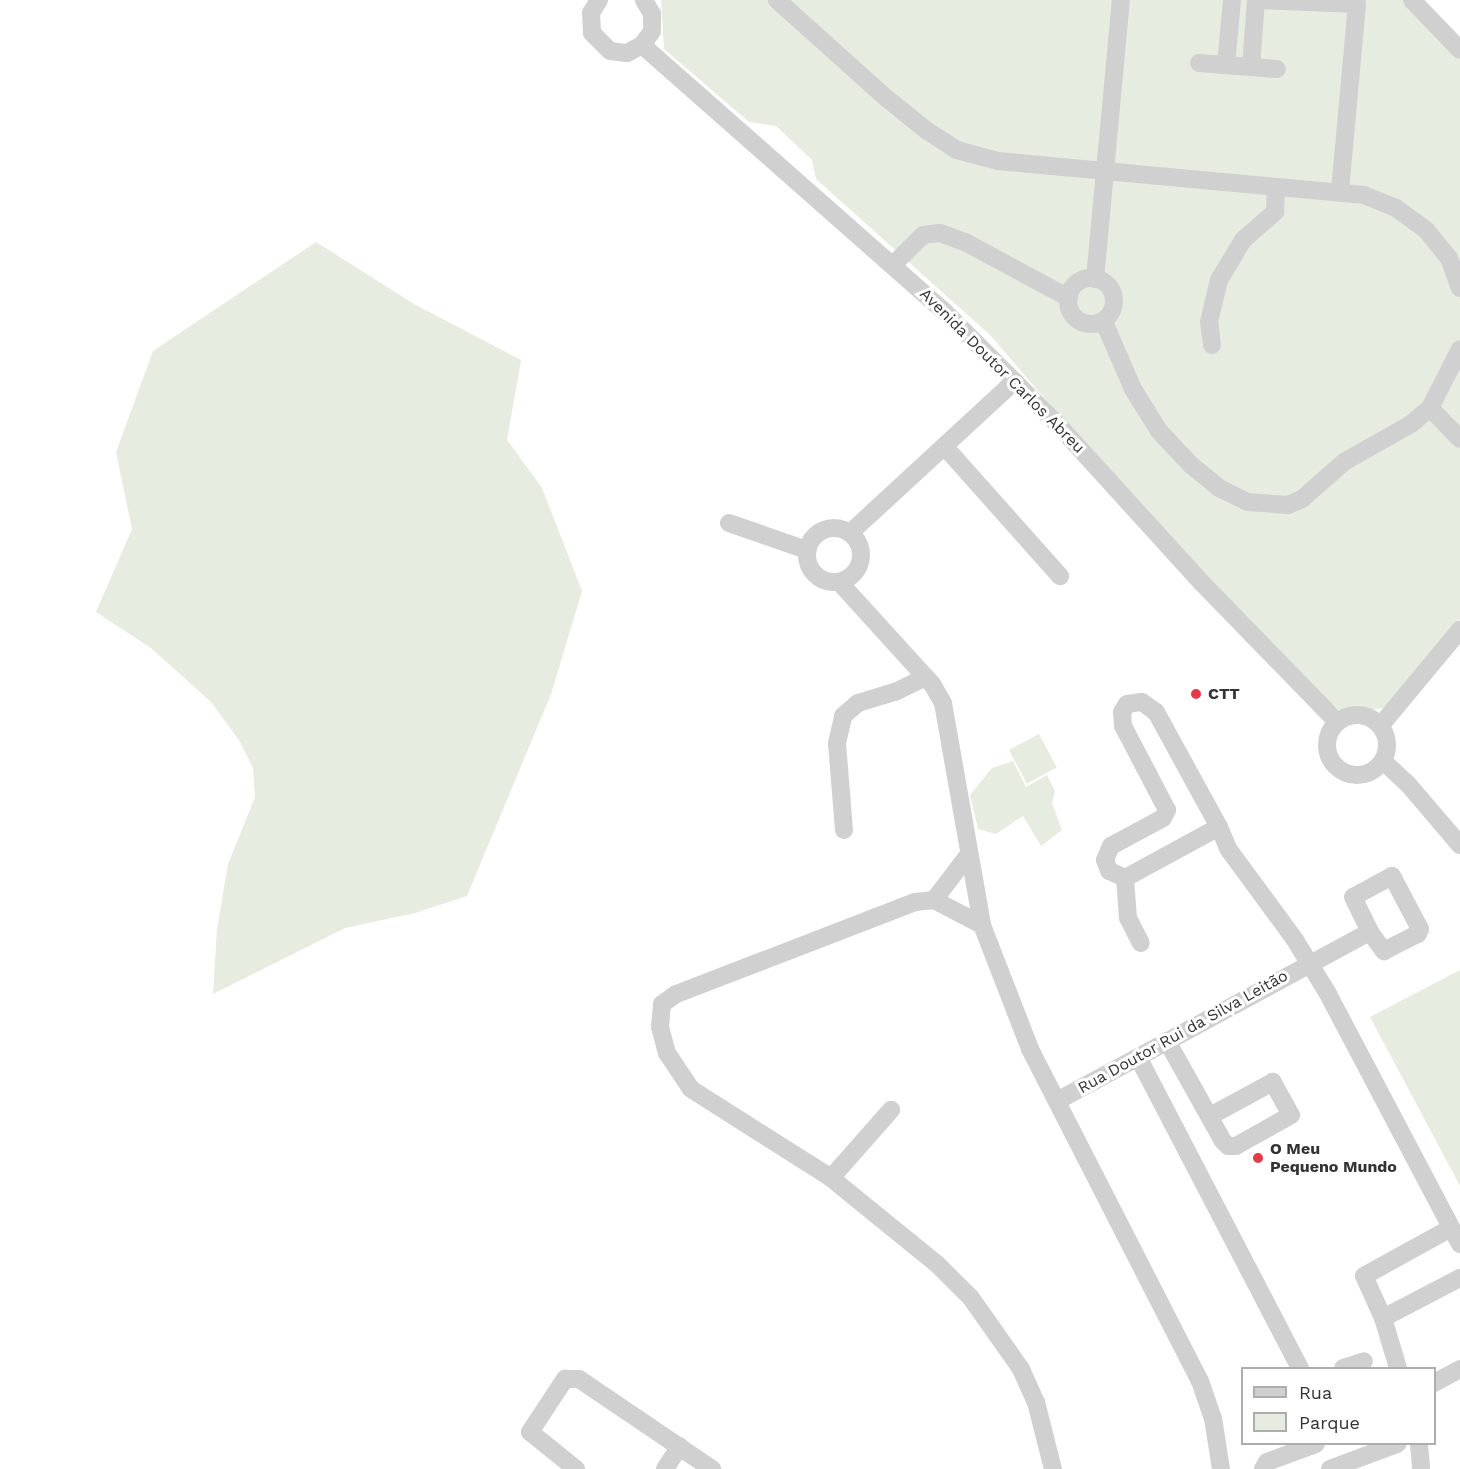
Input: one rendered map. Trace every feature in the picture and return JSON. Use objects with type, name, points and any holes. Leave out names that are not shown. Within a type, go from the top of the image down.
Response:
[{"type":"street","points":[[599,0],[590,22],[599,44],[610,51],[627,53],[642,45],[652,31],[652,14],[644,0]]},
{"type":"street","points":[[777,0],[885,97],[948,146],[998,161],[1340,191],[1387,204],[1426,230],[1449,258],[1460,288]]},
{"type":"street","points":[[1095,279],[1121,0]]},
{"type":"street","points":[[1226,65],[1232,0]]},
{"type":"street","points":[[1251,67],[1256,0],[1359,2],[1340,191]]},
{"type":"street","points":[[1412,0],[1460,50]]},
{"type":"street","name":"Avenida Doutor Carlos Abreu","points":[[642,45],[893,265],[1015,381],[1201,582],[1337,722]]},
{"type":"street","points":[[1199,63],[1277,69]]},
{"type":"street","points":[[1212,345],[1209,322],[1219,280],[1243,240],[1275,212],[1276,187]]},
{"type":"street","points":[[893,265],[923,235],[940,233],[965,242],[1069,298]]},
{"type":"street","points":[[1095,279],[1113,292],[1111,312],[1104,322],[1089,324],[1073,315],[1069,298],[1078,282],[1095,279]]},
{"type":"street","points":[[1104,322],[1133,389],[1160,431],[1191,465],[1219,488],[1248,502],[1288,505],[1302,499],[1344,462],[1411,424],[1430,408],[1460,349]]},
{"type":"street","points":[[850,533],[1015,381]]},
{"type":"street","points":[[1430,408],[1460,440]]},
{"type":"street","points":[[945,447],[1060,576]]},
{"type":"street","points":[[729,523],[807,550]]},
{"type":"street","points":[[807,550],[824,530],[842,529],[850,533],[856,539],[862,556],[855,573],[840,583]]},
{"type":"street","points":[[807,550],[815,575],[840,583],[926,677],[945,709],[982,925],[1012,1006],[1057,1101],[1200,1381],[1213,1418],[1221,1469]]},
{"type":"street","points":[[1381,725],[1460,630]]},
{"type":"street","points":[[844,830],[837,743],[843,716],[852,705],[926,677]]},
{"type":"street","points":[[1219,827],[1125,878],[1111,874],[1107,868],[1109,849],[1166,813],[1167,807],[1123,726],[1124,708],[1131,703],[1147,704],[1156,712],[1219,827],[1229,850],[1309,963],[1460,1244]]},
{"type":"street","points":[[1359,715],[1381,725],[1387,747],[1383,761],[1372,772],[1360,775],[1349,774],[1334,765],[1327,743],[1337,722],[1359,715]]},
{"type":"street","points":[[1383,761],[1407,783],[1460,845]]},
{"type":"street","points":[[934,900],[969,854]]},
{"type":"street","points":[[1125,878],[1128,918],[1141,943]]},
{"type":"street","points":[[982,925],[934,900],[915,902],[676,994],[660,1009],[664,1048],[683,1081],[831,1178],[937,1264],[981,1310],[1009,1350],[1036,1402],[1053,1469]]},
{"type":"street","name":"Rua Doutor Rui da Silva Leitão","points":[[1057,1101],[1370,932]]},
{"type":"street","points":[[1167,1041],[1210,1116]]},
{"type":"street","points":[[1138,1057],[1299,1367]]},
{"type":"street","points":[[831,1178],[891,1110]]},
{"type":"street","points":[[1398,1367],[1383,1318],[1364,1276],[1451,1228]]},
{"type":"street","points":[[1383,1318],[1460,1278]]},
{"type":"street","points":[[1346,1367],[1364,1361]]},
{"type":"street","points":[[1436,1382],[1460,1369]]},
{"type":"street","points":[[576,1469],[530,1432],[565,1379],[579,1378],[712,1469]]},
{"type":"street","points":[[1263,1469],[1267,1462],[1311,1445]]},
{"type":"street","points":[[1330,1469],[1391,1445]]},
{"type":"street","points":[[1419,1445],[1421,1469]]},
{"type":"street","points":[[665,1469],[680,1446]]},
{"type":"green space","points":[[661,0],[1404,0],[1460,56],[1460,619],[1385,708],[1348,713],[1333,707],[1121,487],[990,335],[816,179],[812,160],[776,126],[749,122],[664,49]]},
{"type":"green space","points":[[316,242],[414,304],[521,360],[507,440],[542,488],[582,591],[551,694],[467,896],[415,913],[345,928],[213,994],[217,929],[228,864],[255,797],[253,768],[239,740],[211,702],[151,648],[96,612],[132,529],[116,452],[153,351]]},
{"type":"green space","points":[[1039,734],[1057,768],[1027,784],[1009,750]]},
{"type":"green space","points":[[1013,761],[1026,787],[1047,775],[1055,791],[1052,803],[1062,830],[1041,846],[1023,816],[996,834],[978,829],[970,795],[992,768]]},
{"type":"green space","points":[[1460,970],[1460,1186],[1370,1017]]},
{"type":"place","name":"CTT","points":[[1196,694]]},
{"type":"place","name":"O Meu Pequeno Mundo","points":[[1258,1158]]}]
